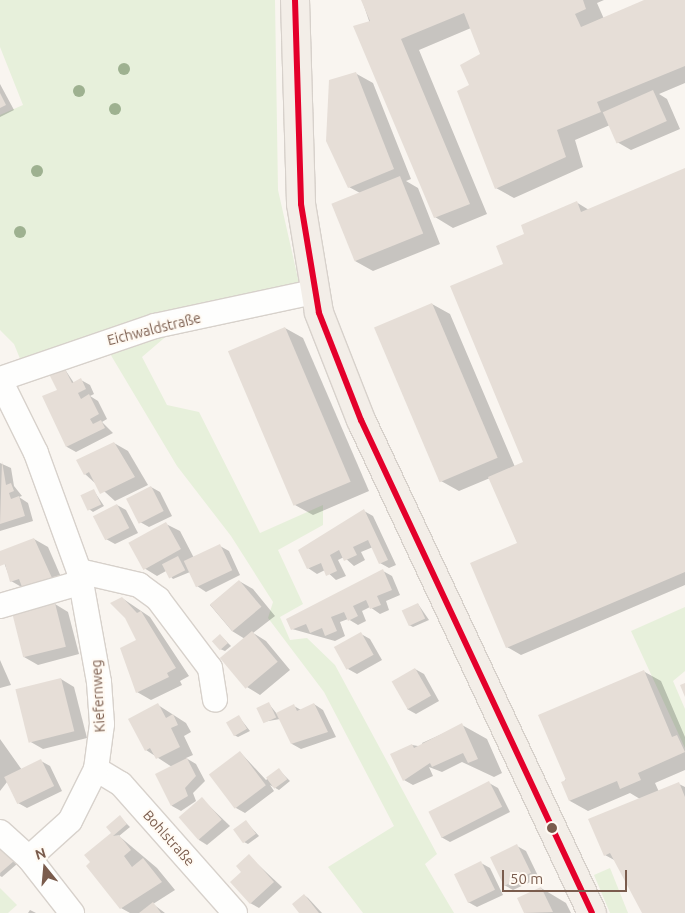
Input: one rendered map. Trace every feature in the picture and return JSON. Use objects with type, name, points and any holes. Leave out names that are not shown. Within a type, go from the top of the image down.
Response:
[{"type":"main road","points":[[295,0],[298,165],[313,292],[361,420],[592,913]]},
{"type":"street","name":"Eichwaldstraße","points":[[0,380],[155,326],[313,292]]},
{"type":"street","name":"Kiefernweg","points":[[0,380],[36,453],[80,577],[100,691],[102,724],[96,769],[70,821],[29,858]]},
{"type":"street","points":[[0,606],[80,577],[139,585],[158,599],[210,668],[215,700]]},
{"type":"street","name":"Bohlstraße","points":[[96,769],[121,784],[235,913]]},
{"type":"street","points":[[0,832],[29,858],[72,913]]},
{"type":"green space","points":[[0,0],[275,0],[278,190],[301,292],[23,366],[14,344],[0,330],[0,115],[23,105],[0,47]]},
{"type":"green space","points":[[170,333],[142,357],[167,405],[199,412],[260,533],[323,505],[323,525],[278,550],[303,604],[280,617],[290,640],[307,638],[335,665],[437,854],[425,864],[454,913],[363,913],[328,867],[394,826],[324,692],[268,618],[273,602],[231,536],[177,466],[109,352]]},
{"type":"green space","points":[[685,607],[685,671],[673,681],[685,709],[685,748],[631,631]]},
{"type":"green space","points":[[610,868],[628,913],[610,913],[594,875]]},
{"type":"green space","points":[[0,888],[17,905],[8,913],[0,913]]},
{"type":"building","points":[[361,0],[583,0],[586,9],[575,14],[581,27],[644,0],[685,0],[685,66],[597,102],[601,112],[557,130],[566,157],[495,189],[457,91],[469,85],[460,65],[480,54],[464,13],[401,39],[470,204],[434,218],[353,26],[370,21]]},
{"type":"building","points":[[356,72],[394,169],[348,188],[326,141],[329,80]]},
{"type":"building","points":[[653,90],[667,121],[617,143],[603,112]]},
{"type":"building","points":[[0,93],[6,105],[0,108]]},
{"type":"building","points":[[685,168],[685,572],[506,648],[470,563],[517,543],[488,477],[523,462],[450,286],[503,264],[496,246],[524,234],[521,225],[577,201],[581,212]]},
{"type":"building","points":[[400,176],[423,233],[355,261],[331,204]]},
{"type":"building","points":[[432,303],[498,458],[440,482],[374,328]]},
{"type":"building","points":[[285,327],[351,482],[294,506],[228,351]]},
{"type":"building","points":[[64,367],[72,383],[81,378],[86,389],[78,393],[81,399],[89,394],[99,414],[90,419],[93,424],[101,420],[105,428],[66,447],[42,396],[57,390],[49,374]]},
{"type":"building","points":[[114,442],[135,477],[100,494],[89,472],[84,475],[76,460]]},
{"type":"building","points":[[2,461],[6,485],[11,483],[14,491],[9,493],[11,499],[19,496],[25,516],[0,524]]},
{"type":"building","points":[[151,486],[164,511],[139,524],[126,499]]},
{"type":"building","points":[[94,489],[101,504],[88,511],[80,495]]},
{"type":"building","points":[[117,504],[129,528],[105,540],[93,516]]},
{"type":"building","points":[[364,509],[388,560],[379,564],[368,540],[353,547],[357,555],[344,561],[339,550],[330,555],[337,571],[326,576],[321,563],[307,569],[298,550]]},
{"type":"building","points":[[166,522],[181,549],[143,570],[128,543]]},
{"type":"building","points":[[34,538],[52,578],[22,587],[19,579],[10,582],[5,564],[0,566],[0,551]]},
{"type":"building","points":[[220,544],[232,570],[196,587],[184,561]]},
{"type":"building","points":[[178,556],[185,570],[169,578],[162,564]]},
{"type":"building","points":[[383,569],[392,590],[377,596],[381,605],[370,609],[366,600],[353,606],[358,616],[348,621],[344,612],[331,617],[337,631],[325,636],[322,628],[310,633],[306,624],[291,630],[286,619]]},
{"type":"building","points":[[239,580],[261,607],[232,631],[210,604]]},
{"type":"building","points":[[122,597],[137,613],[141,611],[176,668],[167,673],[169,677],[136,693],[120,648],[136,640],[125,618],[110,603]]},
{"type":"building","points":[[55,603],[66,647],[23,657],[12,614]]},
{"type":"building","points":[[418,603],[425,618],[409,626],[402,611]]},
{"type":"building","points":[[252,631],[278,662],[246,689],[220,658]]},
{"type":"building","points":[[361,632],[374,655],[346,670],[334,647]]},
{"type":"building","points":[[220,634],[228,643],[220,650],[212,641]]},
{"type":"building","points":[[415,668],[431,696],[408,709],[392,682]]},
{"type":"building","points":[[644,670],[672,737],[677,735],[685,752],[638,773],[641,780],[620,789],[617,781],[569,801],[561,782],[566,780],[538,715]]},
{"type":"building","points":[[61,678],[74,731],[29,743],[15,689]]},
{"type":"building","points":[[685,683],[685,697],[680,685]]},
{"type":"building","points":[[269,702],[276,717],[263,723],[256,708]]},
{"type":"building","points":[[158,703],[166,718],[173,714],[178,725],[171,728],[180,747],[156,759],[150,748],[145,751],[128,719]]},
{"type":"building","points":[[314,703],[328,732],[291,744],[276,713],[294,704],[297,711]]},
{"type":"building","points":[[239,715],[247,729],[234,736],[226,722]]},
{"type":"building","points":[[462,723],[478,759],[468,763],[463,753],[432,767],[430,763],[403,781],[390,754],[412,744],[414,748]]},
{"type":"building","points":[[240,751],[266,785],[235,809],[209,774]]},
{"type":"building","points":[[187,758],[196,776],[185,788],[188,796],[171,806],[155,774]]},
{"type":"building","points":[[41,759],[54,786],[17,804],[4,777]]},
{"type":"building","points":[[279,768],[287,779],[274,789],[266,777]]},
{"type":"building","points":[[489,781],[502,807],[442,838],[428,812]]},
{"type":"building","points":[[679,782],[685,797],[685,913],[642,913],[610,853],[604,856],[588,819]]},
{"type":"building","points":[[202,797],[222,820],[198,840],[179,817]]},
{"type":"building","points":[[120,815],[127,824],[113,836],[119,835],[131,850],[124,856],[132,867],[143,858],[162,882],[120,909],[86,866],[90,862],[84,855],[111,833],[106,827]]},
{"type":"building","points":[[246,820],[256,834],[243,843],[233,829]]},
{"type":"building","points":[[517,844],[531,873],[504,886],[490,857]]},
{"type":"building","points":[[0,846],[14,861],[0,873]]},
{"type":"building","points":[[249,854],[274,882],[250,904],[230,882],[241,872],[236,866]]},
{"type":"building","points":[[481,861],[495,890],[468,903],[454,874]]},
{"type":"building","points":[[541,887],[553,912],[524,913],[517,898]]},
{"type":"building","points":[[304,894],[319,913],[299,913],[292,904]]},
{"type":"building","points":[[153,902],[161,913],[139,913]]},
{"type":"transit line","points":[[295,0],[301,204],[319,313],[361,420],[592,913]]}]
